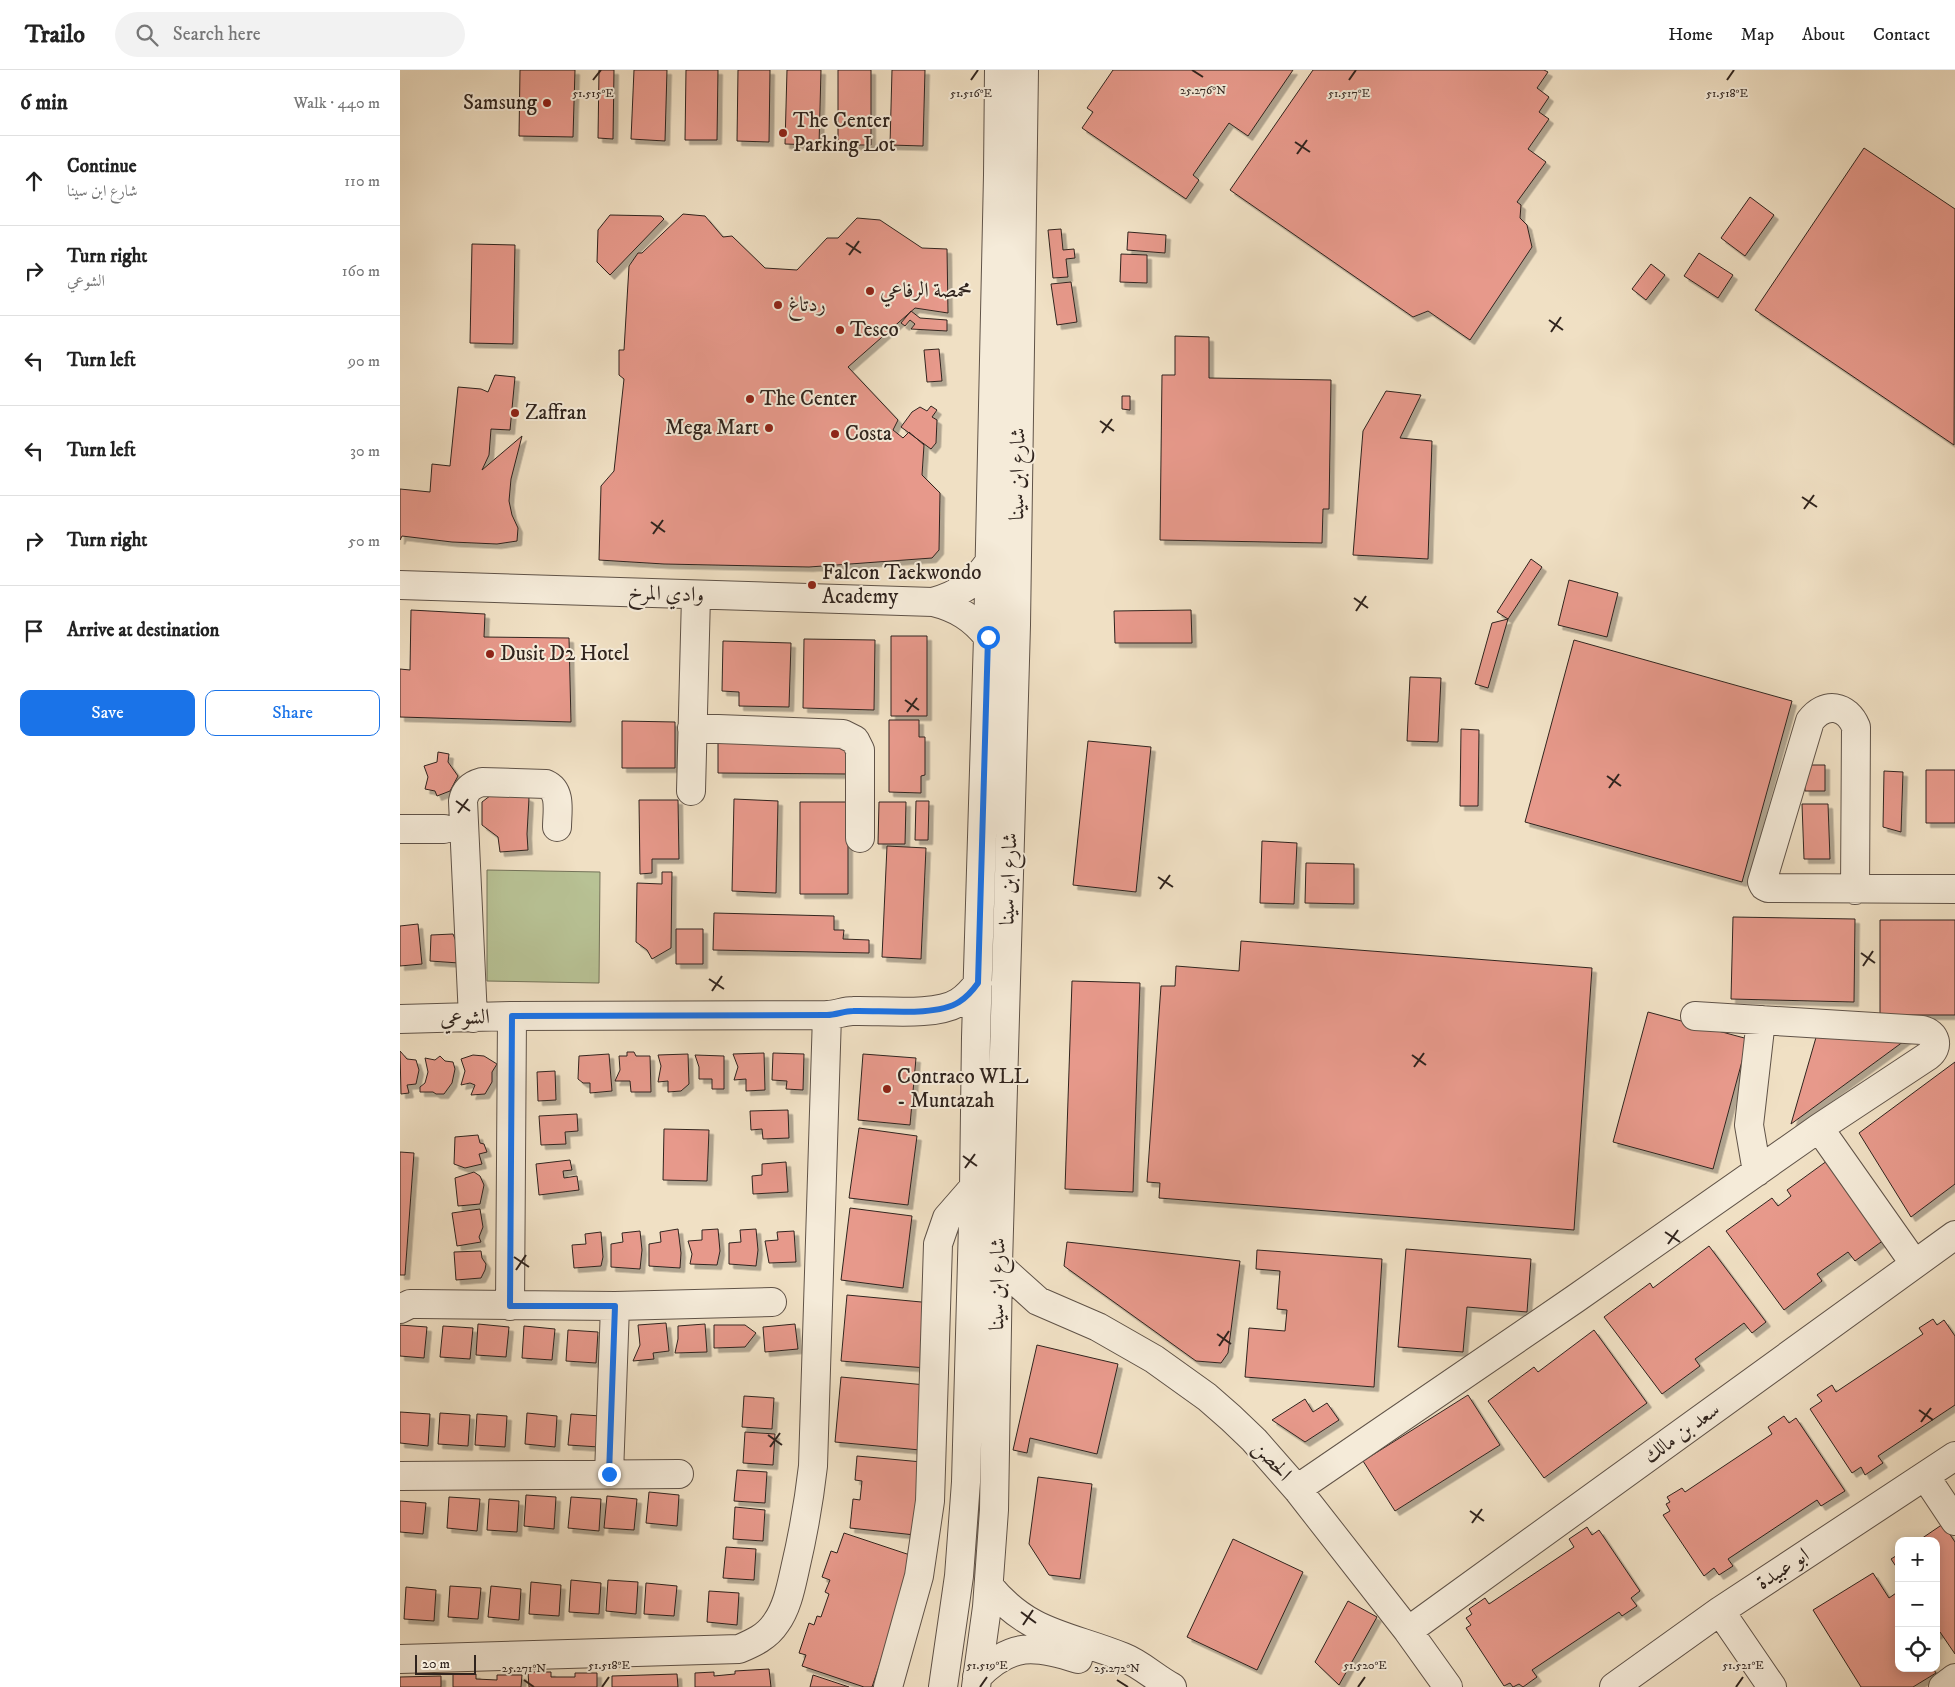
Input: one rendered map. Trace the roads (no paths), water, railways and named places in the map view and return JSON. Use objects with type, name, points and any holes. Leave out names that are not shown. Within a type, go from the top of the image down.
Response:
[{"type":"street","name":"شارع ابن سينا","points":[[943,1685],[959,1576],[965,1491],[990,561],[999,70]]},
{"type":"street","name":"شارع ابن سينا","points":[[977,1682],[989,1586],[994,1510],[998,1265],[1016,616],[1024,70]]},
{"type":"street","name":"وادي المرخ","points":[[933,602],[950,597],[966,588],[980,576],[990,561]]},
{"type":"street","name":"وادي المرخ","points":[[400,585],[696,596],[933,602],[949,606],[965,614],[978,624],[988,637]]},
{"type":"street","points":[[691,790],[696,596]]},
{"type":"street","points":[[1855,890],[1856,727],[1848,714],[1835,708],[1827,708],[1820,710],[1810,721],[1762,882],[1764,886],[1768,888],[1855,890],[1955,889]]},
{"type":"street","points":[[692,728],[843,734],[855,740],[860,750],[860,838]]},
{"type":"street","points":[[473,1018],[464,794],[474,784],[482,782],[546,784],[557,795],[557,827]]},
{"type":"street","points":[[400,829],[444,829]]},
{"type":"street","name":"الشوعي","points":[[829,1015],[850,1011],[932,1011],[946,1008],[970,994],[978,983]]},
{"type":"street","points":[[400,1659],[739,1649],[760,1640],[776,1624],[786,1603],[792,1582],[805,1523],[813,1466],[829,1015]]},
{"type":"street","name":"الشوعي","points":[[400,1019],[512,1016],[829,1015],[846,1018],[943,1021],[955,1025],[976,1037]]},
{"type":"street","points":[[510,1306],[512,1016]]},
{"type":"street","points":[[1297,1489],[1819,1128],[1933,1052],[1935,1041],[1933,1035],[1928,1031],[1922,1030],[1695,1016]]},
{"type":"street","points":[[1757,1172],[1749,1125],[1761,1020]]},
{"type":"street","points":[[1819,1128],[1914,1263]]},
{"type":"street","points":[[888,1687],[914,1601],[930,1501],[938,1244],[948,1218],[974,1187]]},
{"type":"street","name":"سعد بن مالك","points":[[1408,1631],[1955,1235]]},
{"type":"street","name":"الحصن","points":[[998,1265],[1038,1301],[1098,1327],[1154,1358],[1181,1377],[1237,1423],[1297,1489],[1408,1631],[1448,1687]]},
{"type":"street","points":[[997,1331],[1014,1312],[1038,1301]]},
{"type":"street","points":[[400,1309],[410,1304],[615,1306],[772,1302]]},
{"type":"street","points":[[609,1474],[615,1306]]},
{"type":"street","name":"ابو عبيدة","points":[[1614,1687],[1720,1611],[1955,1456]]},
{"type":"street","points":[[400,1476],[679,1474]]},
{"type":"street","points":[[1925,1476],[1955,1521]]},
{"type":"street","points":[[989,1586],[999,1599],[1025,1620],[1040,1628],[1124,1657],[1138,1664],[1168,1685]]},
{"type":"street","points":[[1720,1611],[1772,1687]]},
{"type":"street","points":[[977,1682],[989,1665],[1002,1656],[1034,1648],[1050,1650],[1134,1678],[1168,1685]]},
{"type":"street","points":[[1942,1687],[1955,1678]]},
{"type":"place","name":"Samsung","points":[[547,103]]},
{"type":"place","name":"The Center Parking Lot","points":[[783,133]]},
{"type":"place","name":"محمصة الرفاعي","points":[[870,291]]},
{"type":"place","name":"ردتاغ","points":[[778,305]]},
{"type":"place","name":"Tesco","points":[[840,330]]},
{"type":"place","name":"The Center","points":[[750,399]]},
{"type":"place","name":"Zaffran","points":[[515,413]]},
{"type":"place","name":"Mega Mart","points":[[769,428]]},
{"type":"place","name":"Costa","points":[[835,434]]},
{"type":"place","name":"Falcon Taekwondo Academy","points":[[812,585]]},
{"type":"place","name":"Dusit D2 Hotel","points":[[490,654]]},
{"type":"place","name":"Contraco WLL - Muntazah","points":[[887,1089]]}]
